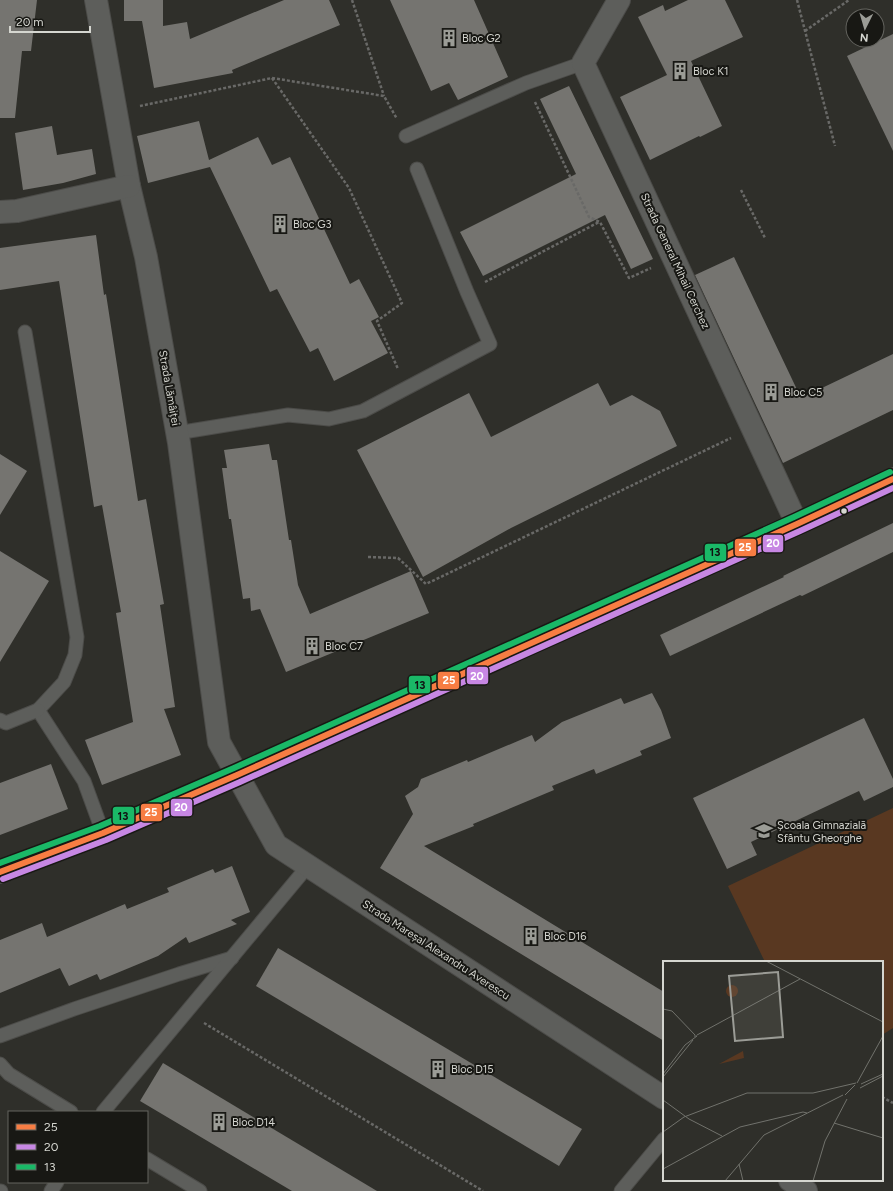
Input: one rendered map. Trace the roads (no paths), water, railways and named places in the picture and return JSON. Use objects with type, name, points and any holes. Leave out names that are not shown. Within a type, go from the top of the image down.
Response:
[{"type":"street","name":"Strada Lămâiței","points":[[96,0],[130,186],[146,257],[177,432],[219,742],[237,775]]},
{"type":"street","points":[[583,63],[618,0]]},
{"type":"street","name":"Strada General Mihail Cerchez","points":[[583,63],[798,524]]},
{"type":"street","points":[[0,212],[17,211],[130,186]]},
{"type":"street","points":[[0,872],[103,833],[237,775],[798,524],[893,479]]},
{"type":"street","name":"Strada Mareșal Alexandru Averescu","points":[[237,775],[276,845],[663,1097]]},
{"type":"street","points":[[791,1181],[806,1191]]},
{"type":"lane","points":[[406,136],[526,83],[583,63]]},
{"type":"lane","points":[[177,432],[288,415],[329,419],[363,411],[490,344],[467,292],[417,169]]},
{"type":"lane","points":[[0,720],[6,723],[38,710],[64,682],[75,655],[76,637],[25,332]]},
{"type":"lane","points":[[38,710],[84,781],[103,833]]},
{"type":"lane","points":[[104,1111],[308,866]]},
{"type":"lane","points":[[0,1036],[1,1034],[60,1014],[232,958]]},
{"type":"lane","points":[[0,1064],[9,1074],[69,1111]]},
{"type":"lane","points":[[621,1191],[663,1140]]},
{"type":"lane","points":[[148,1160],[200,1191]]},
{"type":"place","name":"Bloc G2","points":[[449,38]]},
{"type":"place","name":"Bloc K1","points":[[680,71]]},
{"type":"place","name":"Bloc G3","points":[[280,224]]},
{"type":"place","name":"Bloc C5","points":[[771,392]]},
{"type":"place","name":"Bloc C7","points":[[312,646]]},
{"type":"place","name":"Școala Gimnazială Sfântu Gheorghe","points":[[764,831]]},
{"type":"place","name":"Bloc D16","points":[[531,936]]},
{"type":"place","name":"Bloc D15","points":[[438,1069]]},
{"type":"place","name":"Bloc D14","points":[[219,1122]]}]
